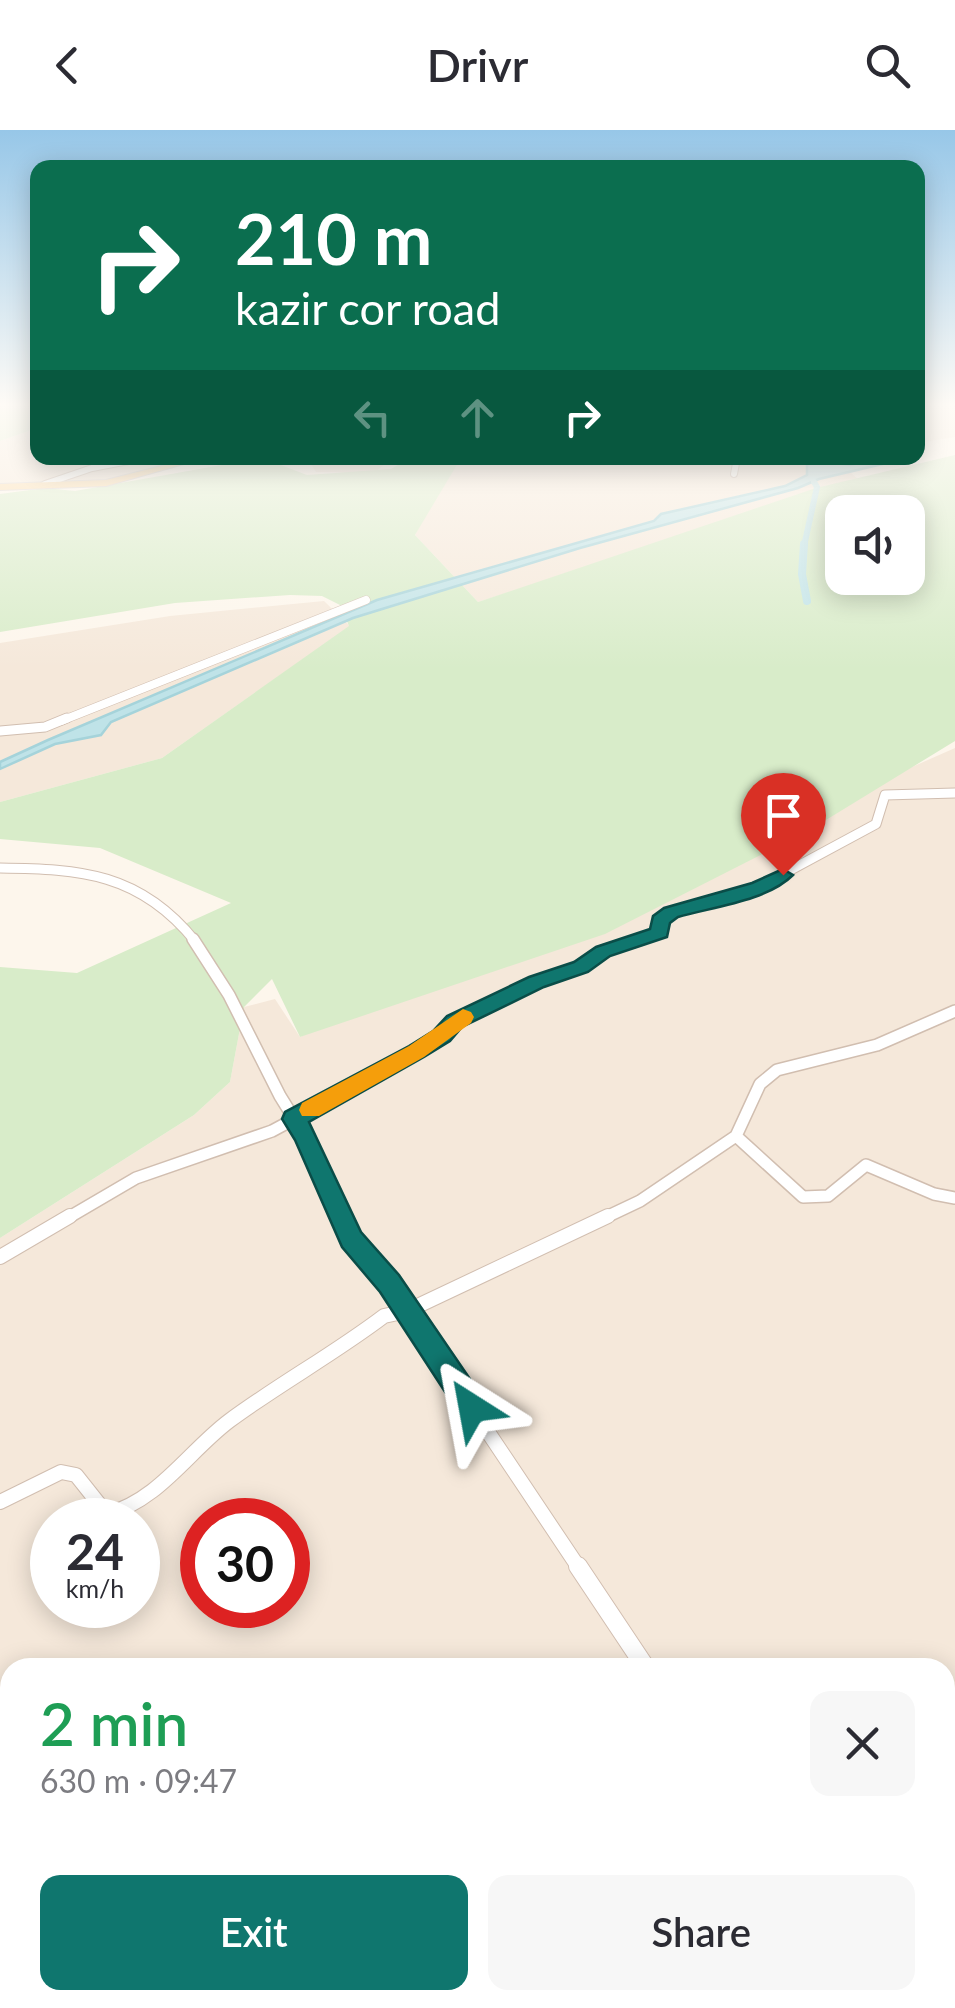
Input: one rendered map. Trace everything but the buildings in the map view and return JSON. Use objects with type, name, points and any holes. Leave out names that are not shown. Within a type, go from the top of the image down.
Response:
[{"type":"street","points":[[0,731],[45,727],[366,600]]},
{"type":"street","points":[[0,1257],[136,1178],[272,1130],[416,1052],[442,1036],[454,1022],[536,982],[581,967],[603,952],[660,932],[660,921],[671,912],[759,888],[876,824],[885,795],[955,792]]},
{"type":"street","points":[[0,868],[88,872],[106,877],[153,900],[179,920],[224,980],[294,1119],[306,1135],[352,1239],[390,1284],[639,1658]]},
{"type":"street","points":[[0,1502],[61,1472],[76,1474],[107,1514],[120,1512],[160,1485],[210,1436],[263,1395],[384,1316],[407,1311],[640,1200],[736,1136],[760,1084],[777,1070],[877,1045],[955,1011]]},
{"type":"street","points":[[736,1136],[803,1197],[814,1201],[826,1200],[859,1167],[866,1166],[934,1194],[955,1198]]},
{"type":"shaded area","points":[[436,494],[820,494],[478,602],[415,535]]},
{"type":"shaded area","points":[[324,601],[350,626],[162,758],[0,802],[0,643],[170,616]]},
{"type":"shaded area","points":[[955,748],[955,1658],[0,1658],[0,1238],[194,1115],[230,1082],[244,1007],[275,999],[300,1037]]},
{"type":"green space","points":[[0,494],[440,494],[415,535],[478,602],[799,494],[955,494],[955,741],[808,831],[605,934],[300,1037],[272,979],[244,1007],[230,1082],[194,1115],[0,1238],[0,967],[77,973],[231,903],[100,848],[0,839],[0,802],[162,758],[349,626],[340,605],[322,596],[290,595],[175,603],[0,632]]},
{"type":"water","points":[[751,494],[778,494],[580,548],[353,618],[111,722],[101,735],[55,744],[0,769],[0,762],[48,740],[377,600],[654,521],[661,514]]},
{"type":"waterway","points":[[804,546],[816,494]]},
{"type":"waterway","points":[[804,544],[802,574],[807,601]]},
{"type":"slow traffic","points":[[311,1110],[416,1052],[463,1017]]},
{"type":"route","points":[[472,1408],[390,1284],[352,1239],[306,1135],[294,1119],[416,1052],[442,1036],[454,1022],[536,982],[581,967],[621,944],[660,932],[660,921],[671,912],[729,898],[783,875]]}]
